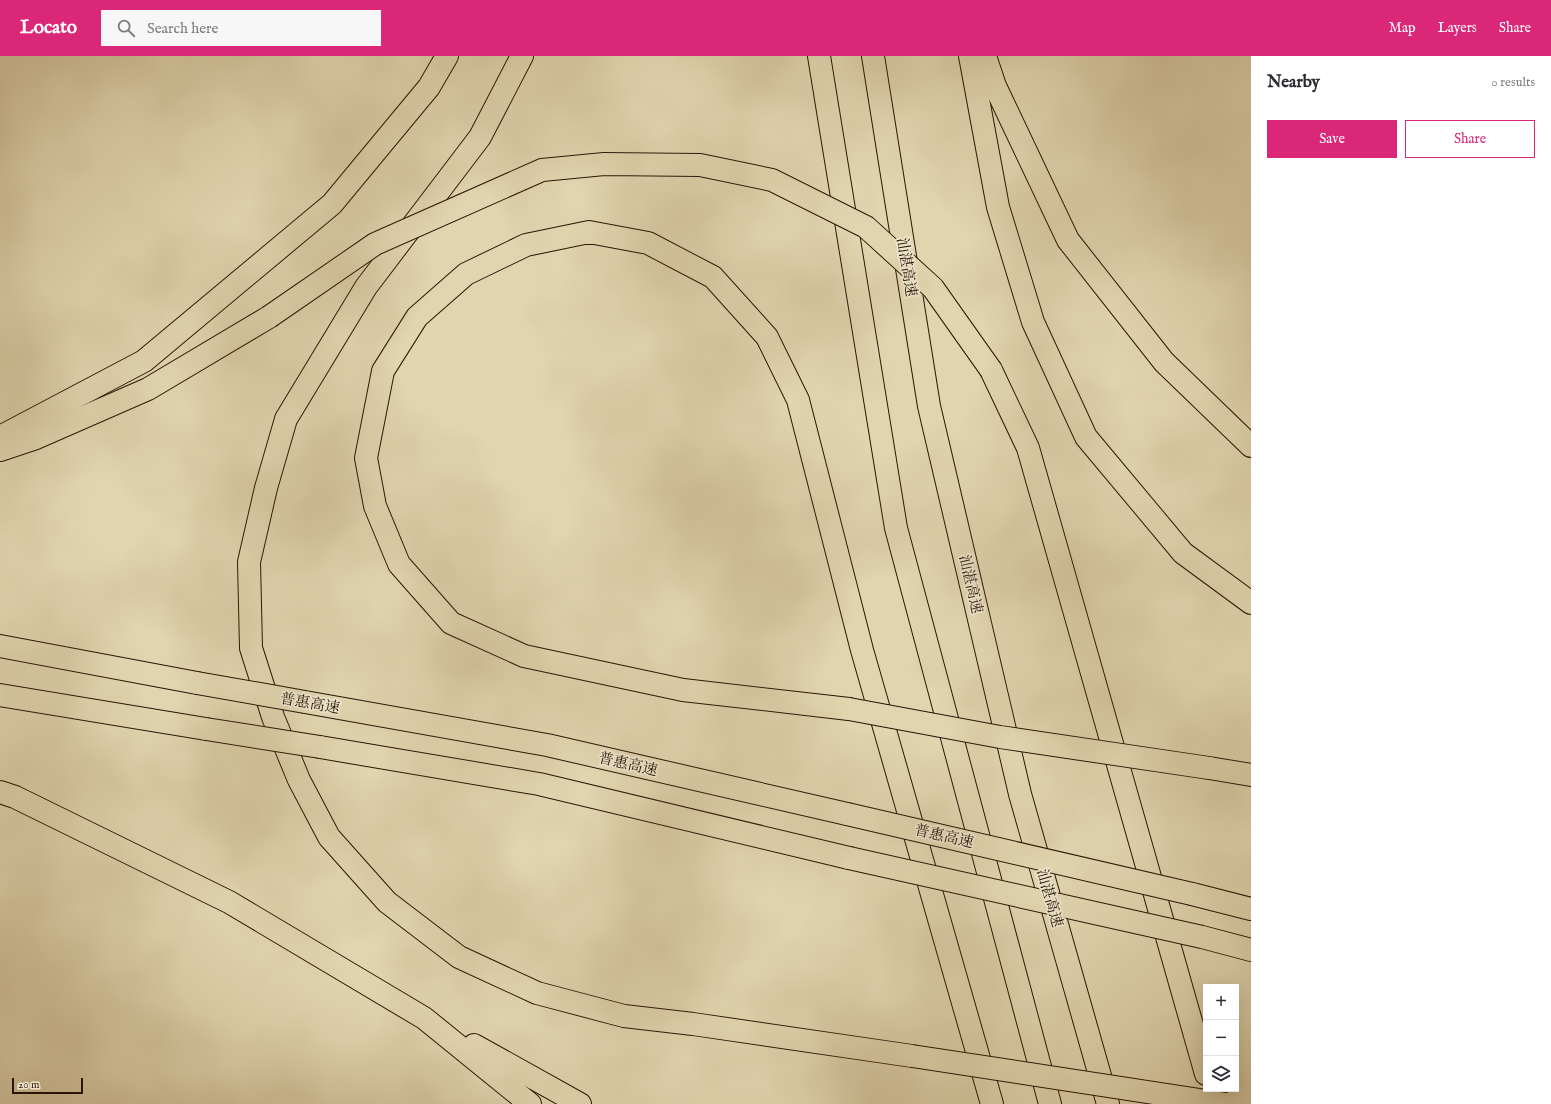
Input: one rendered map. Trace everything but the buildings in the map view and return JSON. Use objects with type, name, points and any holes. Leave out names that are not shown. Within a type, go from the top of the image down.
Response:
[{"type":"highway","points":[[0,437],[144,361],[332,204],[429,87],[447,56]]},
{"type":"highway","points":[[522,56],[480,137],[366,287],[286,419],[266,488],[249,562],[251,648],[273,717],[299,780],[328,837],[387,902],[459,957],[537,993],[624,1016],[694,1024],[1226,1104]]},
{"type":"highway","points":[[819,56],[896,528],[1050,1104]]},
{"type":"highway","name":"汕湛高速","points":[[873,56],[929,406],[1020,794],[1108,1104]]},
{"type":"highway","points":[[970,56],[996,200],[1002,222],[1033,322],[1086,437],[1183,553],[1251,603]]},
{"type":"highway","points":[[985,56],[995,86],[1068,240],[1164,362],[1251,446]]},
{"type":"highway","points":[[0,450],[36,438],[148,389],[269,317],[374,244],[542,170],[604,164],[700,165],[772,180],[866,227],[933,288],[992,370],[1028,448],[1203,1063]]},
{"type":"highway","points":[[992,1104],[862,650],[821,485],[798,400],[767,337],[713,277],[648,243],[589,232],[526,245],[466,274],[417,317],[383,371],[366,458],[375,506],[399,564],[451,623],[524,656],[683,690],[849,709],[1008,738],[1251,774]]},
{"type":"highway","name":"普惠高速","points":[[0,646],[197,683],[547,745],[1192,894],[1251,909]]},
{"type":"highway","points":[[0,695],[539,784],[849,858],[1202,937],[1251,950]]},
{"type":"highway","points":[[0,792],[15,797],[229,902],[424,1018],[580,1104]]},
{"type":"highway","points":[[424,1018],[530,1104]]},
{"type":"highway","points":[[1211,1092],[1215,1104]]}]
